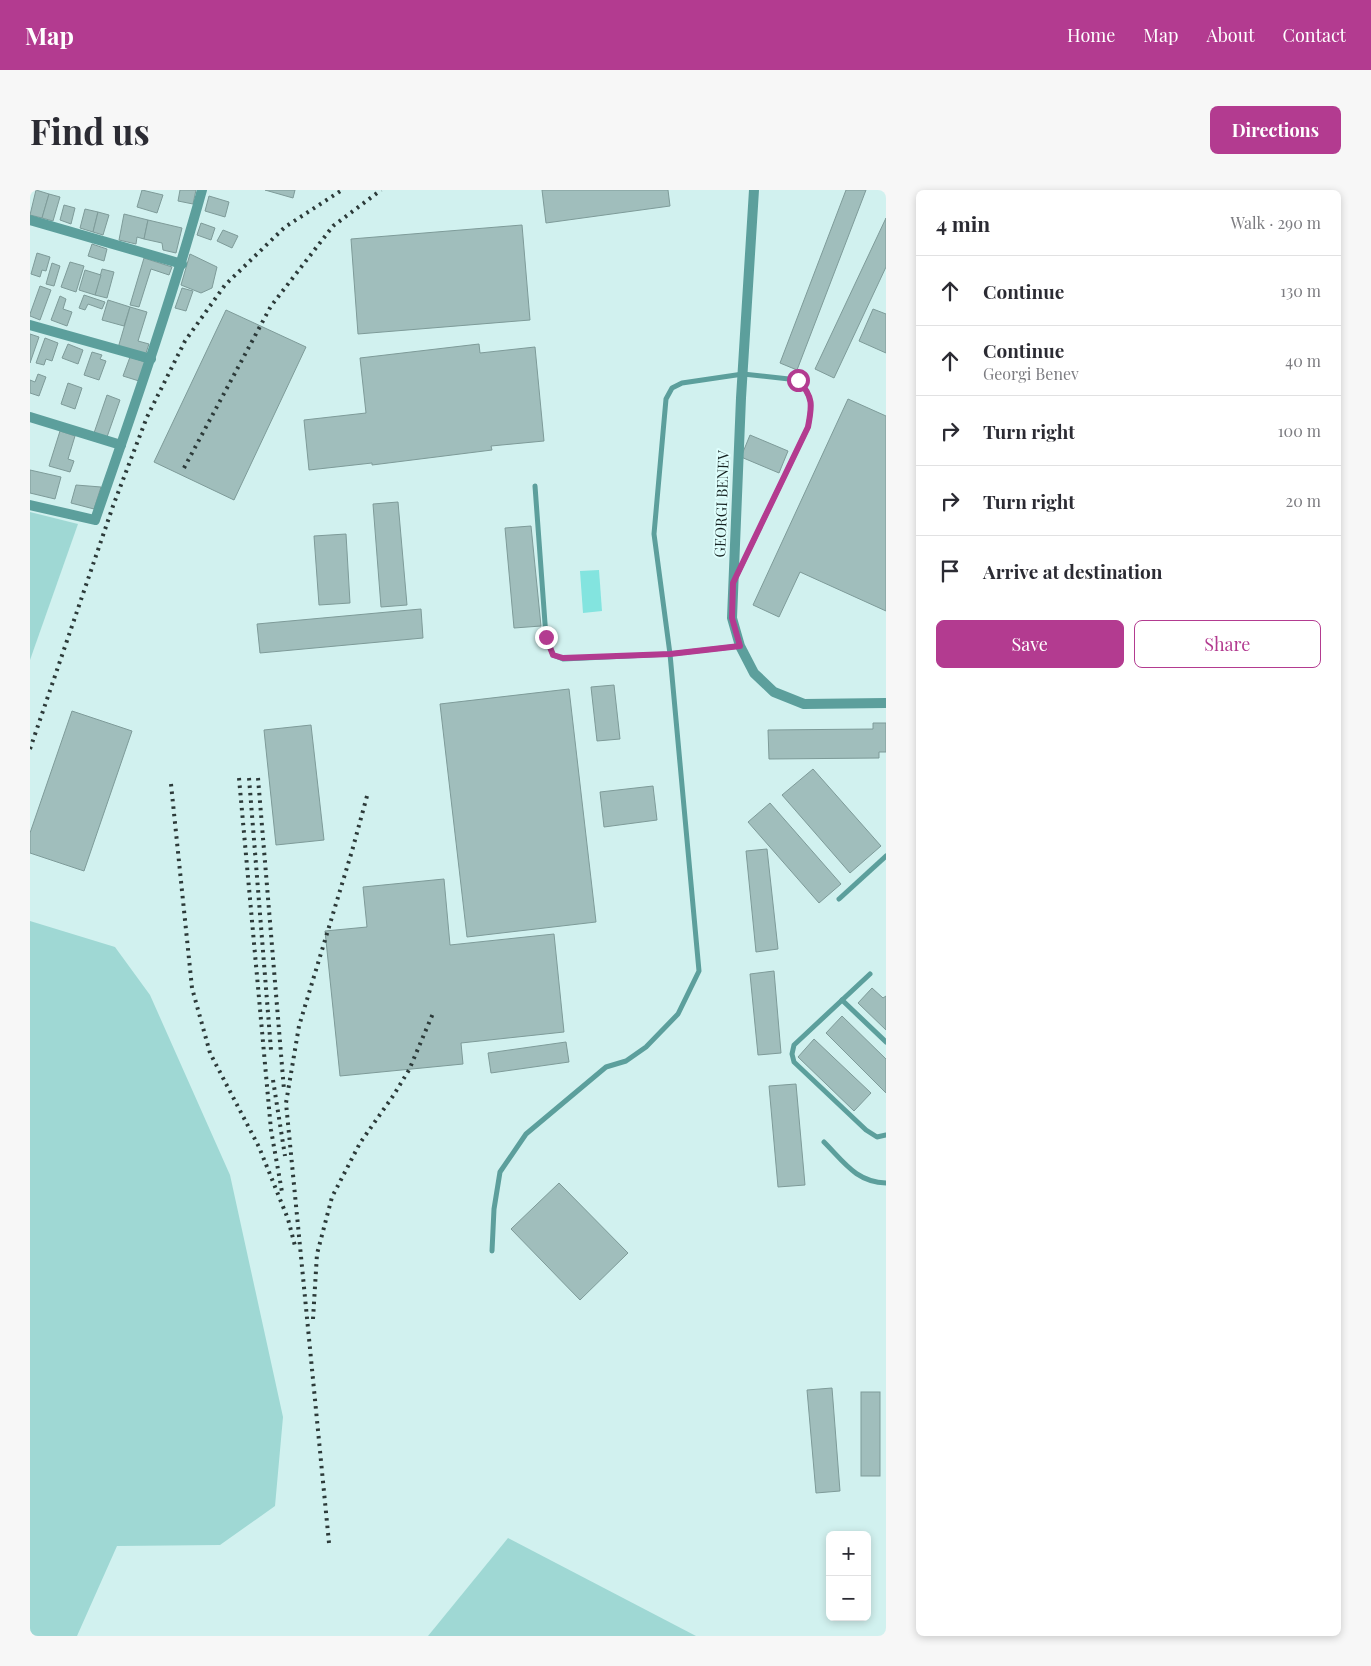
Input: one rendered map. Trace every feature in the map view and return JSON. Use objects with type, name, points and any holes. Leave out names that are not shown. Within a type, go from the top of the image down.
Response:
[{"type":"street","points":[[30,505],[95,520],[182,264],[202,190]]},
{"type":"street","name":"GEORGI BENEV","points":[[754,190],[743,374],[732,618],[740,646],[754,673],[774,692],[804,704],[886,703]]},
{"type":"street","points":[[30,220],[182,264]]},
{"type":"street","points":[[30,325],[151,359]]},
{"type":"street","points":[[30,417],[121,445]]},
{"type":"lane","points":[[492,1251],[494,1209],[500,1172],[526,1134],[606,1068],[626,1061],[646,1047],[678,1014],[699,971],[670,654],[654,534],[666,399],[672,388],[682,382],[743,374],[798,380],[806,388],[812,405],[808,427],[733,583]]},
{"type":"lane","points":[[535,486],[546,637],[553,655],[563,658],[670,654],[740,646]]},
{"type":"lane","points":[[839,899],[886,856]]},
{"type":"lane","points":[[870,974],[794,1045],[792,1054],[794,1062],[866,1130],[877,1137],[886,1135]]},
{"type":"lane","points":[[842,1000],[886,1042]]},
{"type":"lane","points":[[824,1142],[856,1175],[868,1181],[886,1183]]},
{"type":"shaded area","points":[[30,512],[78,524],[30,660]]},
{"type":"shaded area","points":[[599,570],[602,611],[583,613],[580,571]]},
{"type":"shaded area","points":[[30,921],[115,947],[150,995],[230,1175],[283,1417],[275,1506],[220,1545],[117,1546],[77,1636],[30,1636]]},
{"type":"shaded area","points":[[508,1538],[696,1636],[428,1636]]},
{"type":"building","points":[[36,190],[49,194],[42,218],[30,215]]},
{"type":"building","points":[[142,190],[163,195],[157,213],[137,207]]},
{"type":"building","points":[[180,190],[196,190],[193,204],[178,201]]},
{"type":"building","points":[[265,190],[295,190],[293,198]]},
{"type":"building","points":[[542,190],[668,190],[670,206],[546,223]]},
{"type":"building","points":[[846,190],[866,190],[797,370],[780,363]]},
{"type":"building","points":[[49,194],[60,197],[53,221],[42,218]]},
{"type":"building","points":[[209,196],[229,202],[225,217],[205,211]]},
{"type":"building","points":[[64,205],[75,208],[71,224],[60,220]]},
{"type":"building","points":[[85,209],[98,212],[93,232],[80,228]]},
{"type":"building","points":[[98,212],[109,215],[103,235],[93,232]]},
{"type":"building","points":[[124,214],[148,220],[144,239],[137,237],[136,244],[119,240]]},
{"type":"building","points":[[886,218],[886,267],[834,378],[815,369]]},
{"type":"building","points":[[148,220],[182,228],[176,253],[163,250],[162,243],[144,239]]},
{"type":"building","points":[[201,223],[215,228],[211,240],[197,235]]},
{"type":"building","points":[[522,225],[530,320],[358,334],[351,239]]},
{"type":"building","points":[[223,230],[238,236],[232,248],[217,241]]},
{"type":"building","points":[[92,244],[107,249],[104,261],[88,256]]},
{"type":"building","points":[[37,253],[50,257],[46,271],[42,270],[40,277],[31,274]]},
{"type":"building","points":[[190,254],[217,267],[212,288],[201,293],[181,285]]},
{"type":"building","points":[[144,258],[172,267],[169,275],[151,269],[139,307],[130,305]]},
{"type":"building","points":[[70,262],[84,266],[76,292],[61,287]]},
{"type":"building","points":[[52,263],[60,266],[54,286],[46,284]]},
{"type":"building","points":[[102,269],[114,272],[107,298],[95,295]]},
{"type":"building","points":[[85,270],[101,275],[95,295],[79,290]]},
{"type":"building","points":[[40,286],[51,290],[40,320],[30,316],[30,314]]},
{"type":"building","points":[[182,288],[193,291],[186,311],[175,308]]},
{"type":"building","points":[[84,295],[105,302],[102,309],[88,304],[85,310],[79,308]]},
{"type":"building","points":[[60,296],[66,299],[63,309],[72,312],[67,326],[51,320]]},
{"type":"building","points":[[108,300],[130,307],[124,326],[102,320]]},
{"type":"building","points":[[130,307],[147,312],[138,341],[149,344],[145,356],[118,348]]},
{"type":"building","points":[[873,309],[886,314],[886,353],[859,341]]},
{"type":"building","points":[[226,310],[306,347],[234,500],[154,462]]},
{"type":"building","points":[[30,334],[39,337],[30,363]]},
{"type":"building","points":[[45,338],[58,343],[52,361],[46,359],[44,365],[36,363]]},
{"type":"building","points":[[68,344],[83,350],[78,364],[62,358]]},
{"type":"building","points":[[479,344],[480,353],[535,347],[544,441],[491,446],[492,450],[372,465],[372,463],[309,470],[304,420],[366,413],[360,358]]},
{"type":"building","points":[[92,352],[102,355],[100,359],[106,361],[99,380],[84,375]]},
{"type":"building","points":[[130,357],[145,362],[139,381],[123,376]]},
{"type":"building","points":[[38,374],[46,377],[39,396],[30,393],[30,380],[35,382]]},
{"type":"building","points":[[68,383],[82,388],[75,409],[61,404]]},
{"type":"building","points":[[107,395],[120,400],[107,437],[94,433]]},
{"type":"building","points":[[848,399],[886,416],[886,611],[800,572],[779,617],[753,605]]},
{"type":"building","points":[[60,431],[75,436],[68,459],[74,461],[70,472],[49,466]]},
{"type":"building","points":[[750,435],[788,451],[779,473],[741,457]]},
{"type":"building","points":[[30,470],[61,477],[55,499],[30,493]]},
{"type":"building","points":[[76,485],[101,487],[94,509],[71,503]]},
{"type":"building","points":[[398,502],[407,605],[381,607],[373,504]]},
{"type":"building","points":[[531,526],[541,626],[514,628],[505,528]]},
{"type":"building","points":[[346,534],[350,603],[319,605],[314,536]]},
{"type":"building","points":[[421,609],[423,638],[260,653],[257,624]]},
{"type":"building","points":[[614,685],[620,739],[597,741],[591,687]]},
{"type":"building","points":[[569,689],[596,922],[467,937],[440,704]]},
{"type":"building","points":[[72,711],[132,731],[84,871],[30,853],[30,833]]},
{"type":"building","points":[[873,723],[886,723],[886,752],[879,752],[879,758],[769,759],[768,730],[873,729]]},
{"type":"building","points":[[311,725],[324,840],[276,845],[264,730]]},
{"type":"building","points":[[813,769],[881,846],[850,873],[782,795]]},
{"type":"building","points":[[653,786],[657,820],[604,827],[600,792]]},
{"type":"building","points":[[770,803],[841,884],[819,903],[748,822]]},
{"type":"building","points":[[767,849],[778,949],[756,952],[746,851]]},
{"type":"building","points":[[444,879],[450,945],[554,934],[564,1032],[461,1043],[463,1064],[340,1076],[325,931],[367,927],[363,887]]},
{"type":"building","points":[[774,971],[781,1053],[758,1055],[750,974]]},
{"type":"building","points":[[872,988],[883,998],[886,996],[886,1030],[858,1003]]},
{"type":"building","points":[[842,1016],[886,1059],[886,1093],[826,1033]]},
{"type":"building","points":[[814,1039],[871,1093],[854,1111],[798,1057]]},
{"type":"building","points":[[566,1042],[569,1062],[491,1073],[488,1053]]},
{"type":"building","points":[[796,1084],[805,1185],[778,1187],[769,1086]]},
{"type":"building","points":[[559,1183],[628,1253],[580,1300],[511,1229]]},
{"type":"building","points":[[832,1388],[840,1491],[816,1493],[807,1390]]},
{"type":"building","points":[[861,1392],[880,1392],[880,1476],[861,1476]]},
{"type":"railway","points":[[30,749],[113,506],[147,417],[185,341],[225,285],[285,227],[342,190]]},
{"type":"railway","points":[[184,468],[271,306],[333,226],[381,190]]},
{"type":"railway","points":[[239,778],[271,1130],[282,1192]]},
{"type":"railway","points":[[249,778],[271,1050]]},
{"type":"railway","points":[[258,778],[284,1090]]},
{"type":"railway","points":[[171,784],[192,988],[210,1053],[259,1147],[288,1219],[295,1246]]},
{"type":"railway","points":[[329,1543],[286,1103],[299,1026],[367,796]]},
{"type":"railway","points":[[313,1319],[317,1254],[332,1197],[360,1143],[409,1070],[434,1011]]},
{"type":"railway","points":[[273,1080],[285,1156]]},
{"type":"route","points":[[546,637],[553,655],[563,658],[670,654],[740,646],[732,618],[733,583],[808,427],[812,405],[806,388],[798,380]]}]
